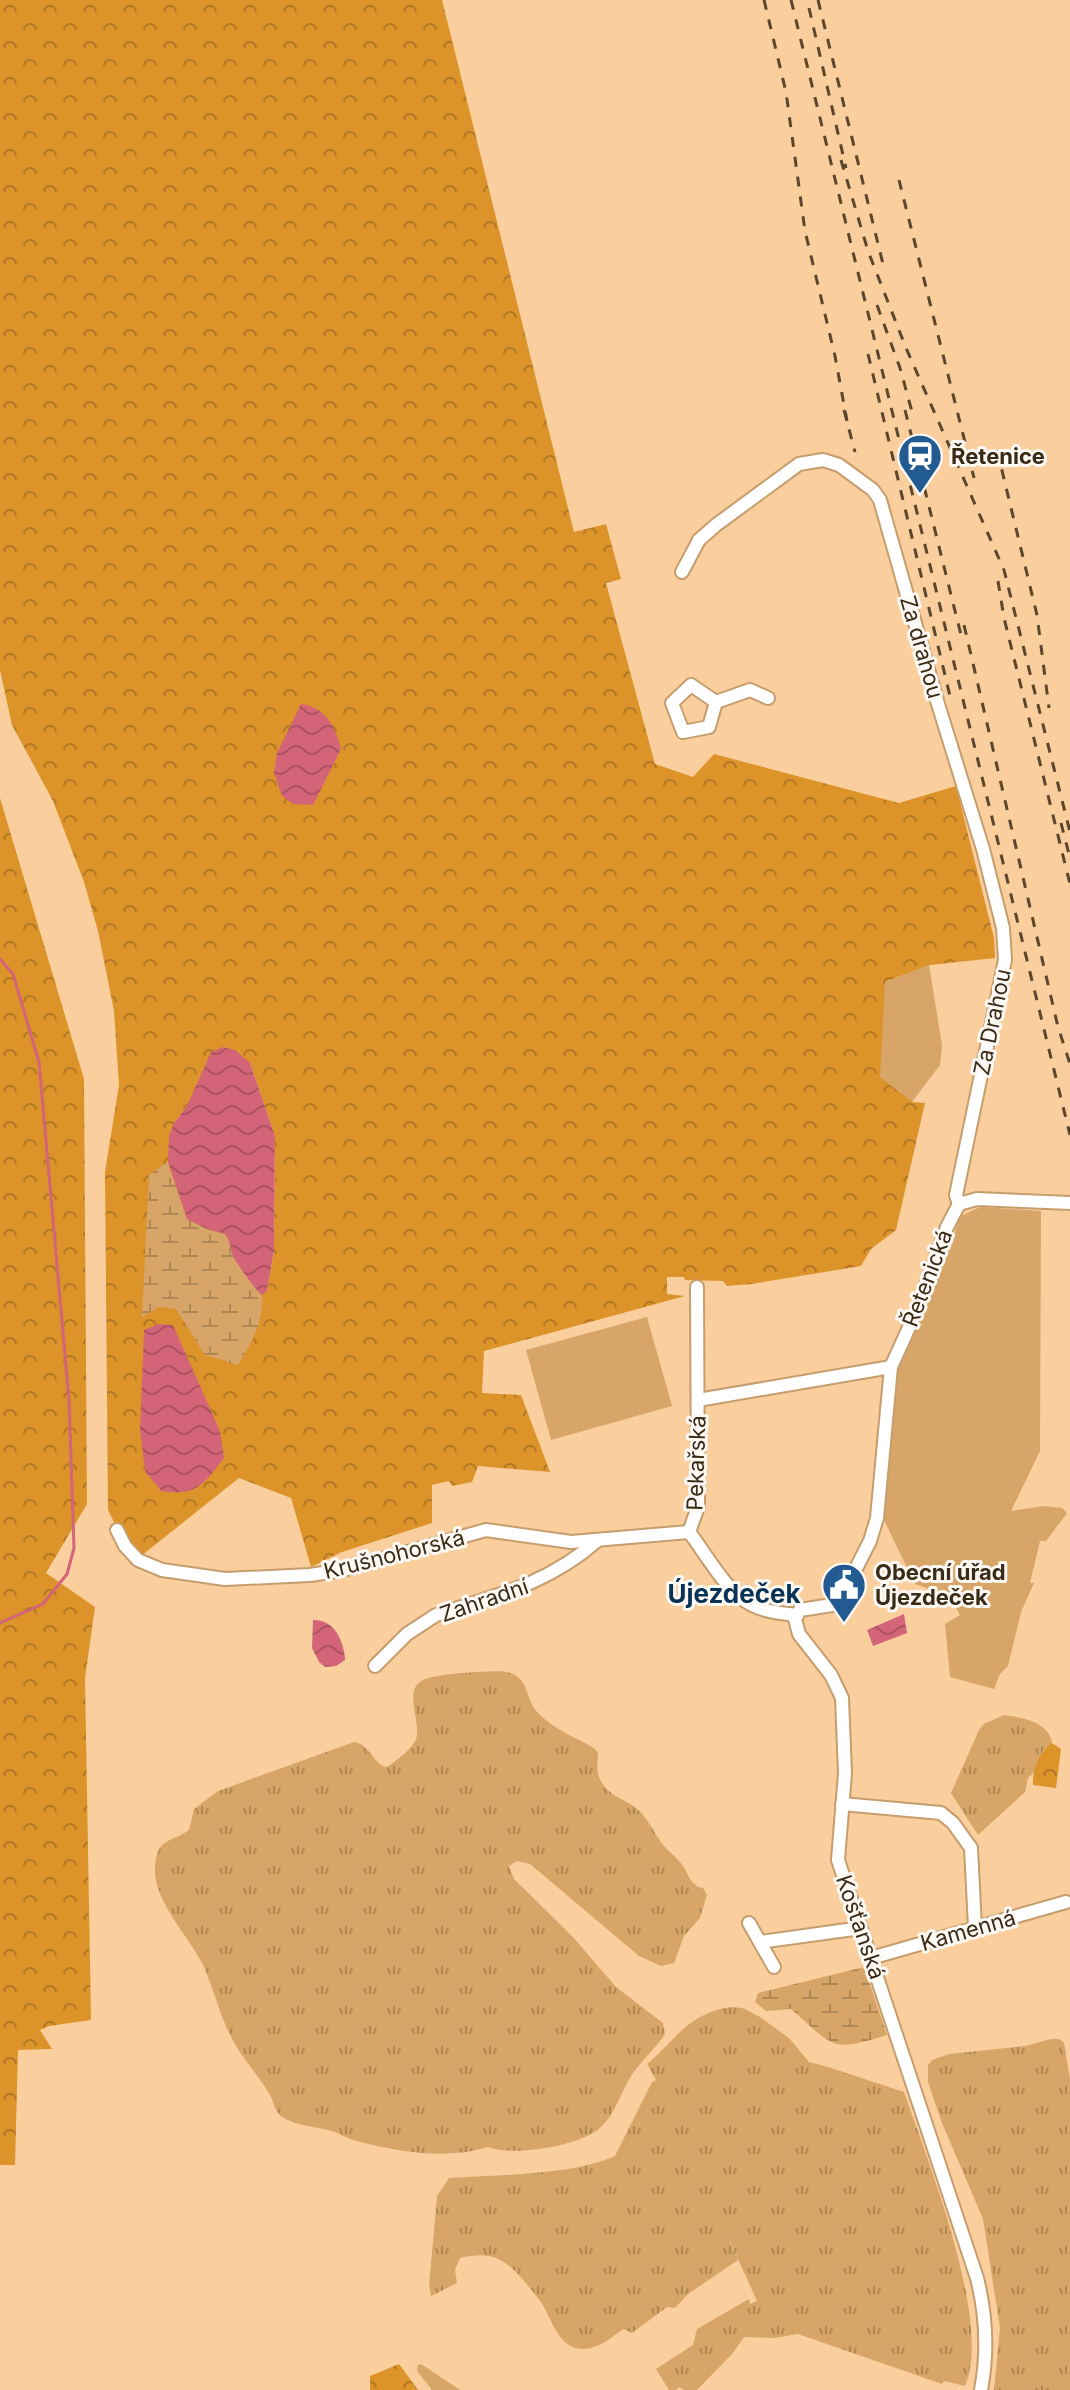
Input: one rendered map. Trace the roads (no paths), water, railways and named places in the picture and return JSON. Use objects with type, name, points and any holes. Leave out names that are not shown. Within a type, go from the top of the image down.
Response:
[{"type":"street","name":"Za drahou","points":[[682,572],[699,540],[799,464],[823,460],[839,465],[873,490],[880,500],[938,704],[967,793]]},
{"type":"street","points":[[716,702],[750,690],[768,698]]},
{"type":"street","name":"Za Drahou","points":[[959,1204],[956,1195],[1005,950],[1003,928],[967,793]]},
{"type":"street","name":"Řetenická","points":[[796,1615],[800,1610],[832,1605],[842,1598],[870,1541],[876,1522],[891,1367],[959,1204],[977,1199],[1070,1203]]},
{"type":"street","name":"Pekařská","points":[[697,1287],[698,1507],[689,1532],[718,1572],[745,1601],[765,1610],[796,1615]]},
{"type":"street","points":[[698,1400],[891,1367]]},
{"type":"street","name":"Krušnohorská","points":[[117,1530],[125,1546],[138,1560],[162,1570],[225,1579],[310,1575],[343,1570],[486,1530],[571,1542],[689,1532]]},
{"type":"street","name":"Zahradní","points":[[375,1666],[422,1623],[436,1615],[533,1584],[581,1555],[598,1540]]},
{"type":"street","name":"Košťanská","points":[[796,1615],[797,1630],[834,1679],[843,1705],[845,1765],[838,1860],[979,2288],[985,2342],[981,2390]]},
{"type":"street","points":[[842,1804],[941,1813],[947,1817],[971,1848],[975,1927]]},
{"type":"street","name":"Kamenná","points":[[871,1958],[1066,1902]]},
{"type":"street","points":[[749,1923],[774,1967]]},
{"type":"street","points":[[760,1942],[861,1928]]},
{"type":"water","points":[[301,704],[317,709],[328,719],[341,749],[313,805],[293,804],[282,796],[274,773],[277,753]]},
{"type":"water","points":[[223,1047],[235,1050],[250,1063],[275,1136],[274,1251],[267,1291],[262,1295],[234,1258],[225,1234],[187,1219],[168,1162],[169,1136],[174,1123],[187,1106],[211,1052]]},
{"type":"water","points":[[159,1324],[173,1325],[220,1431],[224,1458],[205,1481],[183,1492],[161,1491],[145,1471],[140,1430],[144,1330]]},
{"type":"water","points":[[904,1614],[907,1633],[873,1646],[867,1630]]},
{"type":"water","points":[[313,1620],[327,1623],[340,1639],[345,1660],[336,1666],[325,1667],[312,1648]]},
{"type":"waterway","points":[[0,959],[13,974],[39,1062],[69,1400],[74,1548],[67,1574],[43,1604],[0,1623]]},
{"type":"railway","points":[[764,0],[786,92],[805,231],[847,421]]},
{"type":"railway","points":[[791,0],[1070,1135]]},
{"type":"railway","points":[[818,0],[883,264]]},
{"type":"railway","points":[[809,8],[846,168]]},
{"type":"railway","points":[[841,160],[868,251],[906,348],[1004,570],[1070,832]]},
{"type":"railway","points":[[899,180],[974,478]]},
{"type":"railway","points":[[877,305],[900,368],[914,419]]},
{"type":"railway","points":[[868,354],[950,696]]},
{"type":"railway","points":[[844,410],[855,452]]},
{"type":"railway","points":[[905,410],[962,639]]},
{"type":"railway","points":[[997,450],[1037,615],[1049,708]]},
{"type":"railway","points":[[998,581],[1004,618],[1070,884]]},
{"type":"railway","points":[[964,625],[1058,1027],[1070,1064]]},
{"type":"railway","points":[[1061,823],[1070,858]]},
{"type":"place","name":"Řetenice","points":[[920,495]]},
{"type":"place","name":"Obecní úřad Újezdeček","points":[[844,1624]]},
{"type":"district","name":"Újezdeček","points":[[734,1594]]}]
